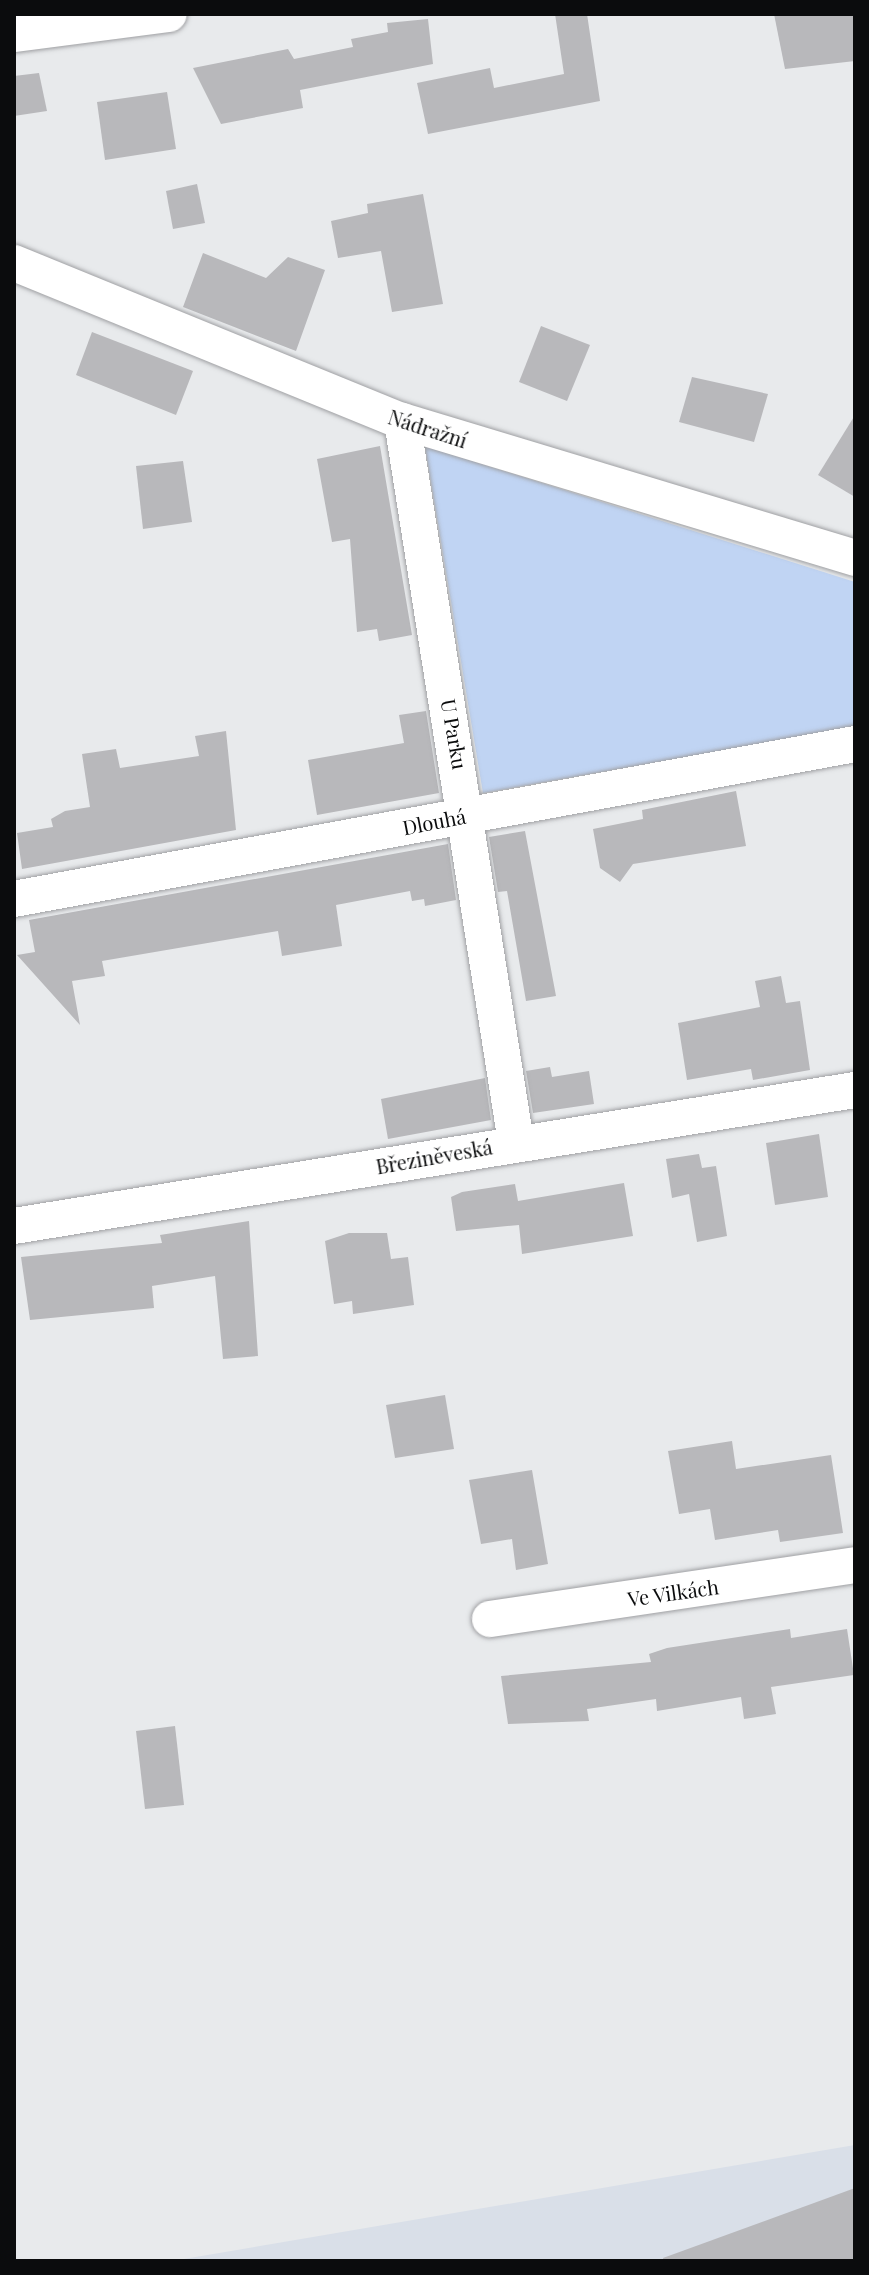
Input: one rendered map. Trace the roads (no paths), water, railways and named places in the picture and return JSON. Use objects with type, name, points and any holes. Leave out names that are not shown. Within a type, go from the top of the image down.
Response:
[{"type":"street","points":[[14,34],[169,14]]},
{"type":"street","name":"Nádražní","points":[[14,263],[402,421],[855,558]]},
{"type":"street","name":"U Parku","points":[[402,421],[469,814],[516,1142]]},
{"type":"street","name":"Dlouhá","points":[[14,899],[855,744]]},
{"type":"street","name":"Březiněveská","points":[[14,1226],[516,1142],[855,1090]]},
{"type":"street","name":"Ve Vilkách","points":[[490,1619],[855,1565]]}]
